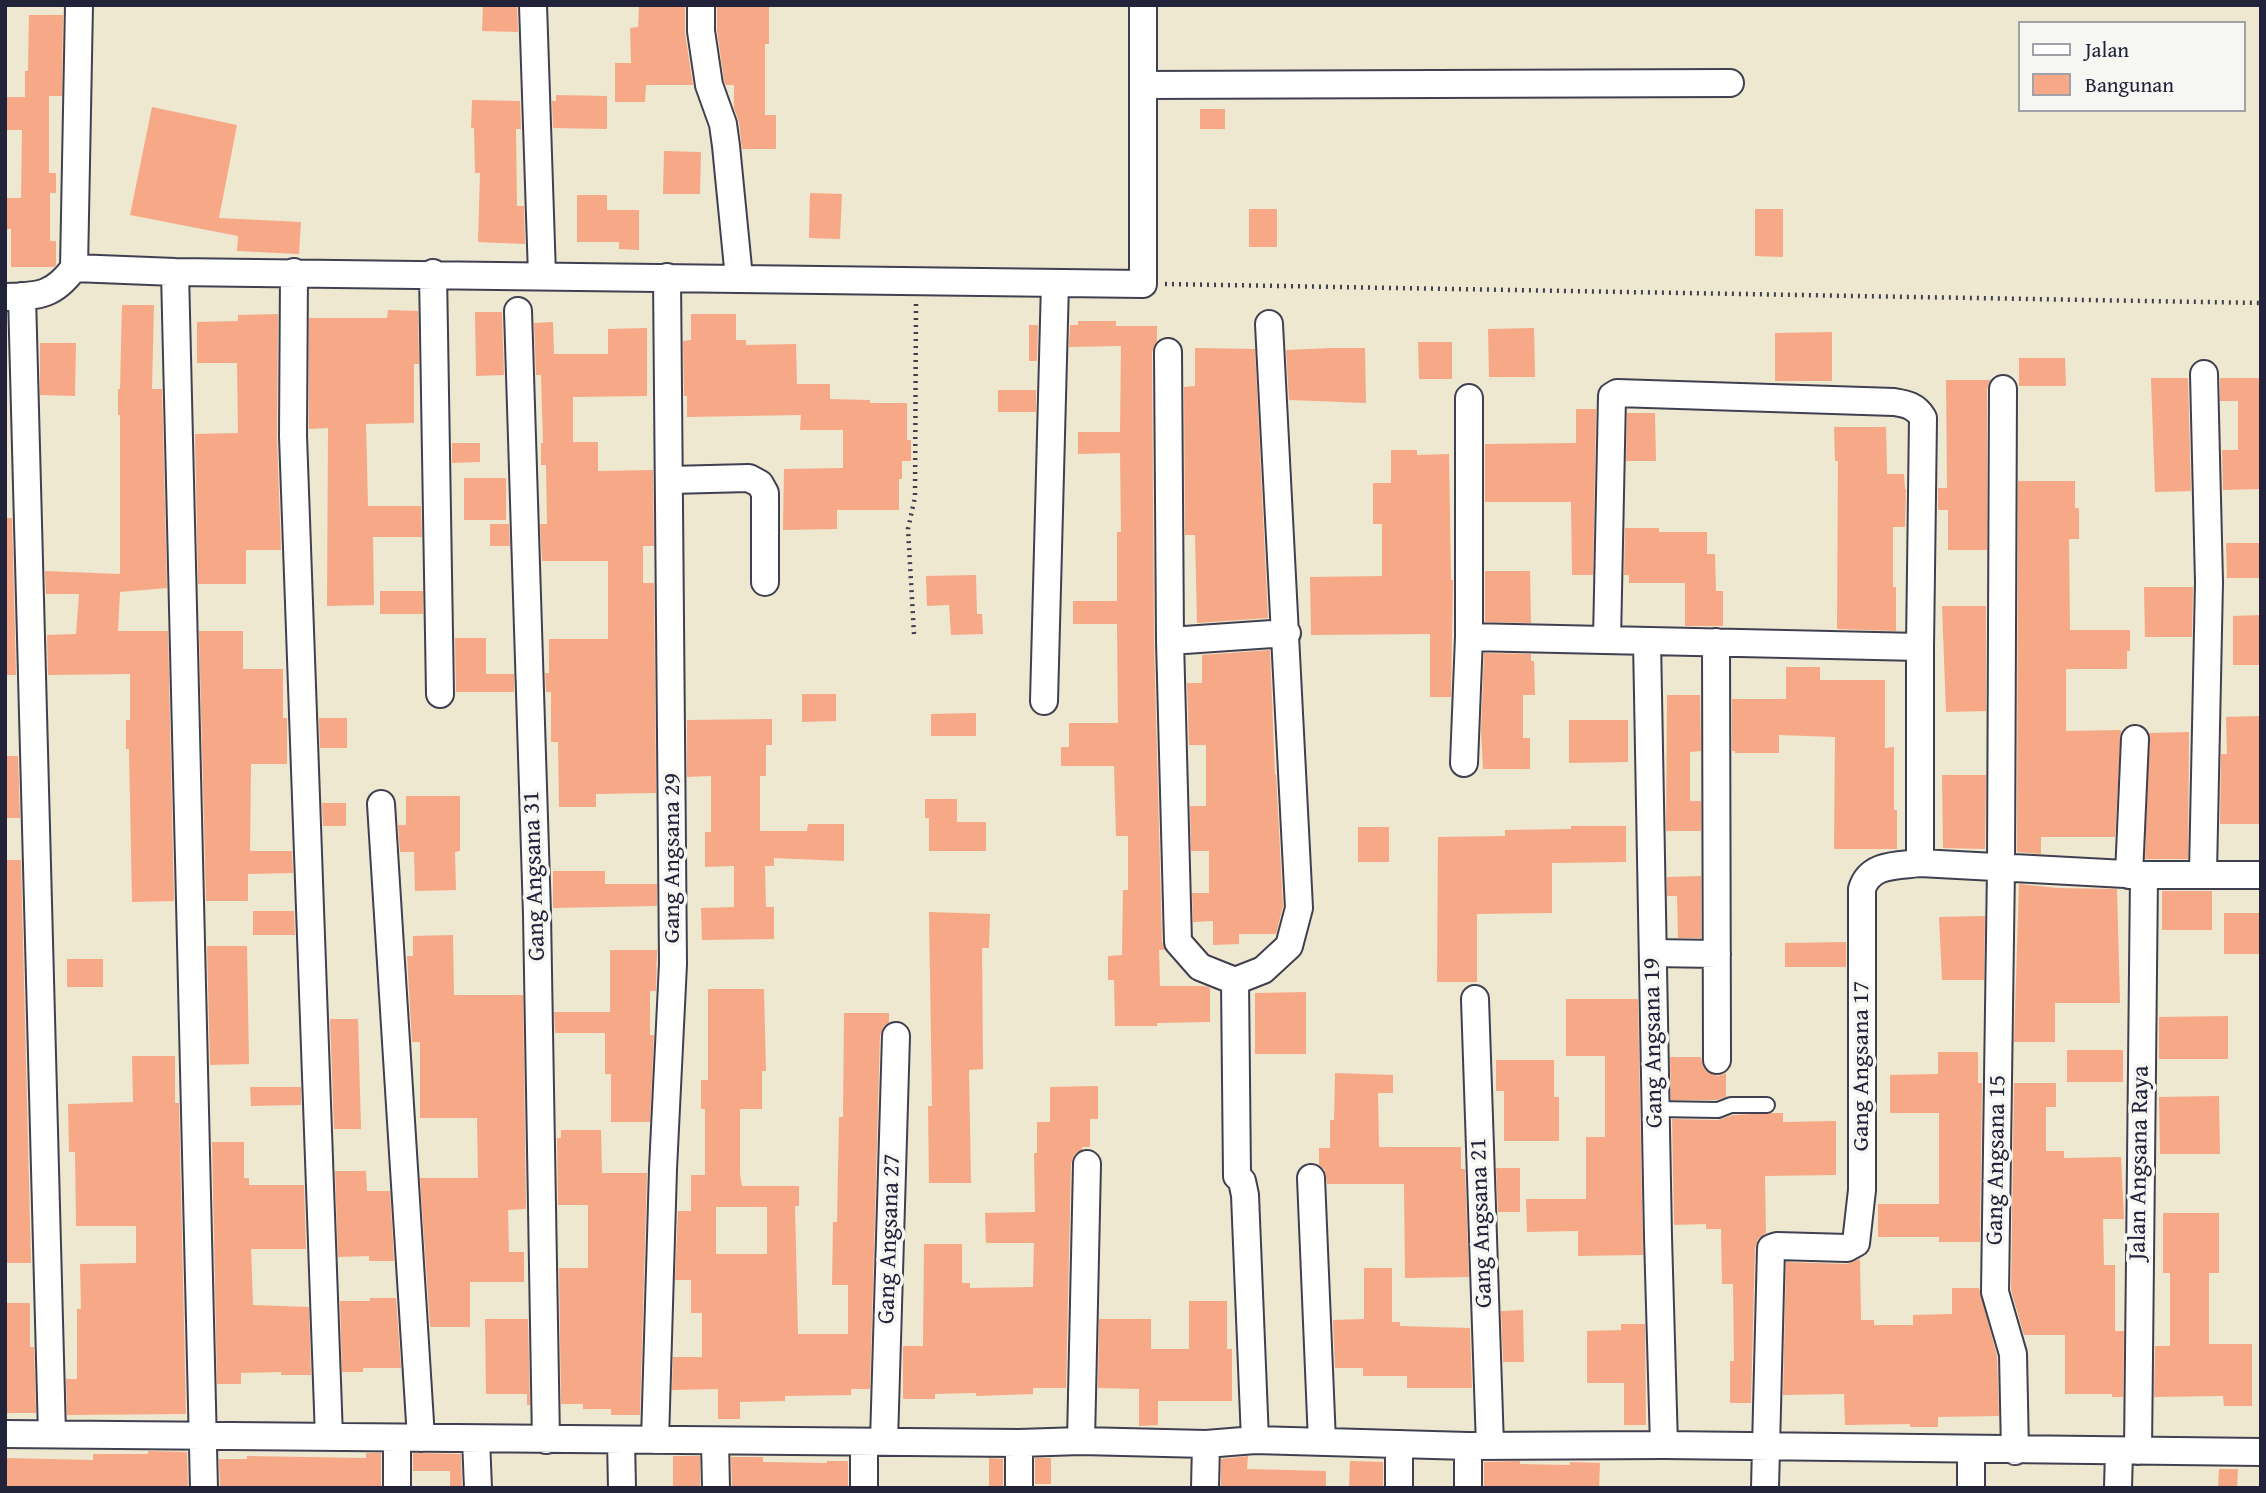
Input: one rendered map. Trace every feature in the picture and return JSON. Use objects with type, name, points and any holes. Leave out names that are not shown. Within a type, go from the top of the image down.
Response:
[{"type":"street","points":[[52,1434],[14,297],[52,291],[74,268],[79,5]]},
{"type":"street","points":[[533,5],[542,275]]},
{"type":"street","points":[[701,5],[701,31],[709,85],[723,124],[739,278]]},
{"type":"street","points":[[74,268],[174,272],[433,273],[1143,284],[1143,5]]},
{"type":"street","points":[[1143,85],[1730,83]]},
{"type":"street","points":[[174,272],[204,1488]]},
{"type":"street","points":[[294,272],[294,450],[329,1437]]},
{"type":"street","points":[[433,273],[440,694]]},
{"type":"street","name":"Gang Angsana 29","points":[[655,1440],[663,1169],[673,964],[667,277]]},
{"type":"street","points":[[1044,701],[1055,283]]},
{"type":"street","name":"Gang Angsana 31","points":[[519,312],[537,914],[546,1440]]},
{"type":"street","points":[[1168,352],[1170,641],[1178,942],[1200,967],[1235,981],[1263,970],[1289,946],[1299,908],[1287,633],[1269,324]]},
{"type":"street","points":[[2203,873],[2209,582],[2204,374]]},
{"type":"street","name":"Gang Angsana 15","points":[[2003,389],[2001,867],[1995,1292],[2013,1354],[2014,1451]]},
{"type":"street","points":[[1607,640],[1612,396],[1617,393],[1894,401],[1909,404],[1919,411],[1923,418],[1920,863],[2136,875],[2261,875]]},
{"type":"street","points":[[1464,763],[1469,637],[1469,398]]},
{"type":"street","points":[[670,480],[749,478],[760,484],[765,493],[765,582]]},
{"type":"street","points":[[1170,641],[1287,633]]},
{"type":"street","points":[[1469,637],[1920,647]]},
{"type":"street","name":"Gang Angsana 19","points":[[1647,641],[1664,1445]]},
{"type":"street","points":[[1716,642],[1717,1059]]},
{"type":"street","name":"Jalan Angsana Raya","points":[[2118,1488],[2128,1451],[2136,875],[2135,740]]},
{"type":"street","points":[[381,804],[409,1438],[397,1488]]},
{"type":"street","name":"Gang Angsana 17","points":[[1766,1448],[1771,1248],[1847,1248],[1853,1246],[1857,1240],[1861,1190],[1861,888],[1873,871],[1880,868],[1920,863]]},
{"type":"street","points":[[1653,953],[1717,954]]},
{"type":"street","points":[[1235,981],[1237,1176],[1242,1181],[1245,1195],[1246,1441]]},
{"type":"street","name":"Gang Angsana 21","points":[[1468,1488],[1479,1446],[1475,999]]},
{"type":"street","name":"Gang Angsana 27","points":[[864,1488],[874,1441],[896,1036]]},
{"type":"street","points":[[1081,1441],[1087,1164]]},
{"type":"street","points":[[1311,1178],[1322,1442]]},
{"type":"street","points":[[5,1434],[1019,1443],[1081,1441],[1206,1444],[1246,1441],[1479,1446],[1664,1445],[2014,1451],[2261,1451]]},
{"type":"street","points":[[476,1439],[478,1488]]},
{"type":"street","points":[[621,1440],[621,1488]]},
{"type":"street","points":[[715,1441],[716,1488]]},
{"type":"street","points":[[1019,1443],[1019,1488]]},
{"type":"street","points":[[1205,1488],[1206,1444]]},
{"type":"street","points":[[1399,1444],[1399,1488]]},
{"type":"street","points":[[1765,1488],[1766,1448]]},
{"type":"street","points":[[1971,1449],[1971,1488]]},
{"type":"lane","points":[[1656,1109],[1718,1110],[1731,1105],[1767,1105]]},
{"type":"path","points":[[914,634],[908,529],[915,497],[916,281]]},
{"type":"path","points":[[1143,284],[2261,303]]},
{"type":"building","points":[[483,5],[517,5],[518,32],[482,31]]},
{"type":"building","points":[[639,5],[685,5],[685,33],[693,85],[646,85],[645,102],[615,102],[615,63],[631,63],[630,28],[638,27]]},
{"type":"building","points":[[717,5],[769,5],[769,44],[765,44],[765,115],[776,115],[776,149],[742,149],[739,122],[734,108],[734,85],[726,85],[724,81],[717,30]]},
{"type":"building","points":[[29,15],[63,15],[62,96],[49,96],[49,173],[56,173],[56,193],[50,193],[50,241],[56,241],[54,267],[11,267],[11,229],[5,229],[5,198],[21,198],[22,130],[5,130],[5,97],[25,97]]},
{"type":"building","points":[[556,95],[607,96],[607,129],[553,128],[552,101],[556,101]]},
{"type":"building","points":[[472,100],[520,101],[521,129],[516,129],[517,206],[524,206],[525,244],[478,242],[480,173],[475,173],[474,128],[471,128]]},
{"type":"building","points":[[152,107],[237,125],[219,218],[301,222],[299,254],[237,251],[238,236],[130,215]]},
{"type":"building","points":[[1200,109],[1225,109],[1225,129],[1200,129]]},
{"type":"building","points":[[664,151],[701,152],[700,194],[663,194]]},
{"type":"building","points":[[810,193],[842,194],[840,239],[809,238]]},
{"type":"building","points":[[577,195],[607,195],[607,210],[639,210],[639,250],[619,249],[619,242],[577,242]]},
{"type":"building","points":[[1249,209],[1277,209],[1277,247],[1249,247]]},
{"type":"building","points":[[1755,209],[1783,209],[1783,257],[1755,256]]},
{"type":"building","points":[[122,305],[154,305],[152,389],[162,389],[167,588],[120,592],[118,631],[168,631],[174,901],[132,902],[129,749],[126,749],[126,720],[130,720],[130,674],[48,675],[47,635],[76,634],[79,594],[46,594],[45,571],[120,574],[118,389]]},
{"type":"building","points":[[388,310],[418,311],[419,364],[414,364],[414,423],[366,424],[368,506],[421,506],[422,537],[373,537],[374,605],[327,606],[328,428],[309,429],[309,318],[387,318]]},
{"type":"building","points":[[475,312],[502,312],[504,375],[476,376]]},
{"type":"building","points":[[278,314],[277,437],[281,550],[246,550],[246,584],[198,584],[195,434],[238,433],[237,363],[197,363],[197,322],[238,321],[238,315]]},
{"type":"building","points":[[691,314],[736,314],[736,340],[746,340],[746,345],[796,344],[797,384],[830,384],[830,399],[907,403],[907,440],[911,440],[911,461],[902,461],[899,510],[837,510],[837,529],[783,530],[784,469],[843,468],[843,430],[800,430],[801,415],[687,417],[683,341],[691,340]]},
{"type":"building","points":[[1078,321],[1116,321],[1116,326],[1157,326],[1157,341],[1152,352],[1154,641],[1162,942],[1165,950],[1159,950],[1160,986],[1210,988],[1210,1022],[1115,1026],[1114,980],[1108,980],[1108,956],[1122,955],[1123,890],[1128,890],[1128,836],[1116,836],[1114,766],[1061,766],[1061,747],[1069,747],[1069,723],[1118,723],[1117,624],[1073,624],[1073,601],[1117,601],[1117,532],[1121,532],[1120,453],[1078,454],[1078,432],[1120,432],[1121,346],[1069,347],[1070,325],[1078,325]]},
{"type":"building","points":[[553,322],[554,354],[608,354],[608,329],[647,328],[647,396],[573,397],[573,442],[598,442],[598,471],[653,470],[654,546],[643,546],[643,583],[654,583],[656,793],[596,794],[596,807],[559,807],[558,742],[551,742],[551,692],[546,692],[549,639],[608,639],[608,561],[542,561],[540,524],[547,524],[546,465],[541,465],[541,375],[536,375],[534,323]]},
{"type":"building","points":[[1029,325],[1038,325],[1037,361],[1029,361]]},
{"type":"building","points":[[1534,328],[1535,377],[1489,377],[1488,329]]},
{"type":"building","points":[[1832,332],[1832,381],[1775,381],[1775,333]]},
{"type":"building","points":[[1418,342],[1452,342],[1452,379],[1419,379]]},
{"type":"building","points":[[40,343],[76,343],[75,396],[40,395]]},
{"type":"building","points":[[1195,348],[1255,349],[1268,618],[1197,623],[1195,535],[1185,535],[1184,387],[1195,386]]},
{"type":"building","points":[[1365,348],[1366,403],[1289,400],[1286,350]]},
{"type":"building","points":[[2019,358],[2065,358],[2066,386],[2019,386]]},
{"type":"building","points":[[2151,378],[2188,378],[2191,491],[2155,492]]},
{"type":"building","points":[[2220,378],[2261,378],[2261,489],[2223,490],[2222,450],[2238,450],[2238,401],[2220,401]]},
{"type":"building","points":[[1946,380],[1990,380],[1987,389],[1987,550],[1948,550],[1948,510],[1938,510],[1938,488],[1947,488]]},
{"type":"building","points":[[998,390],[1036,390],[1036,412],[998,412]]},
{"type":"building","points":[[1576,409],[1596,409],[1593,575],[1572,575],[1571,502],[1485,502],[1485,444],[1576,443]]},
{"type":"building","points":[[1627,413],[1655,413],[1656,461],[1626,461]]},
{"type":"building","points":[[1834,427],[1886,427],[1887,474],[1904,474],[1905,527],[1893,527],[1896,631],[1837,629],[1838,461],[1835,461]]},
{"type":"building","points":[[452,443],[480,443],[480,462],[452,463]]},
{"type":"building","points":[[1391,450],[1417,450],[1417,455],[1449,454],[1453,580],[1451,697],[1430,697],[1430,634],[1311,635],[1310,577],[1382,576],[1382,524],[1373,524],[1373,483],[1391,483]]},
{"type":"building","points":[[464,478],[506,478],[506,520],[464,520]]},
{"type":"building","points":[[2018,481],[2075,481],[2075,508],[2079,508],[2079,539],[2069,539],[2070,630],[2130,630],[2127,669],[2066,669],[2066,731],[2121,730],[2115,837],[2041,837],[2041,854],[2017,852]]},
{"type":"building","points":[[5,518],[12,518],[16,675],[5,675]]},
{"type":"building","points":[[490,524],[509,524],[510,546],[490,546]]},
{"type":"building","points":[[1625,528],[1659,528],[1659,532],[1707,532],[1707,554],[1715,554],[1716,591],[1723,591],[1723,626],[1685,626],[1685,583],[1629,583],[1629,575],[1624,575]]},
{"type":"building","points":[[2226,543],[2261,543],[2261,578],[2227,578]]},
{"type":"building","points":[[1485,571],[1530,571],[1531,623],[1485,622]]},
{"type":"building","points":[[976,575],[977,614],[982,614],[983,634],[951,635],[949,605],[927,606],[926,576]]},
{"type":"building","points":[[2144,587],[2193,587],[2192,637],[2145,637]]},
{"type":"building","points":[[380,591],[423,591],[423,614],[380,614]]},
{"type":"building","points":[[1942,606],[1986,606],[1986,711],[1946,712]]},
{"type":"building","points":[[2261,615],[2261,665],[2233,665],[2233,616]]},
{"type":"building","points":[[199,631],[243,631],[243,669],[283,669],[287,764],[251,764],[250,851],[292,851],[293,873],[248,874],[248,901],[206,901]]},
{"type":"building","points":[[455,638],[486,638],[486,674],[514,674],[514,692],[456,692]]},
{"type":"building","points":[[1270,650],[1283,906],[1276,934],[1239,934],[1239,944],[1213,945],[1213,921],[1193,922],[1192,893],[1209,893],[1209,851],[1191,851],[1190,806],[1206,806],[1206,745],[1189,745],[1187,683],[1202,683],[1202,655]]},
{"type":"building","points":[[1484,653],[1531,654],[1531,661],[1534,661],[1535,695],[1523,695],[1523,738],[1530,738],[1530,769],[1483,769],[1481,730]]},
{"type":"building","points":[[1786,667],[1820,667],[1820,680],[1885,680],[1885,748],[1894,747],[1897,849],[1834,849],[1835,737],[1779,735],[1779,753],[1732,751],[1732,699],[1786,699]]},
{"type":"building","points":[[802,694],[836,694],[836,721],[802,722]]},
{"type":"building","points":[[1667,695],[1700,695],[1701,751],[1690,752],[1690,801],[1701,801],[1701,831],[1666,831]]},
{"type":"building","points":[[976,713],[976,736],[931,736],[931,714]]},
{"type":"building","points":[[2261,716],[2261,824],[2220,824],[2221,754],[2227,754],[2226,717]]},
{"type":"building","points":[[319,718],[347,718],[347,748],[320,748]]},
{"type":"building","points":[[772,719],[772,745],[766,745],[766,776],[760,776],[760,831],[807,831],[808,824],[844,824],[844,861],[774,858],[774,866],[765,866],[766,907],[774,907],[774,939],[702,940],[701,908],[734,907],[734,866],[705,867],[705,832],[711,832],[711,776],[687,777],[687,720]]},
{"type":"building","points":[[1569,720],[1628,720],[1628,762],[1569,763]]},
{"type":"building","points":[[2189,732],[2188,859],[2145,859],[2149,733]]},
{"type":"building","points":[[5,756],[18,756],[20,818],[5,818]]},
{"type":"building","points":[[1942,775],[1986,775],[1985,849],[1943,848]]},
{"type":"building","points":[[406,796],[460,796],[460,851],[455,852],[456,890],[415,891],[414,852],[400,852],[398,825],[406,825]]},
{"type":"building","points":[[925,799],[957,799],[957,822],[986,822],[986,851],[929,851],[929,818],[925,818]]},
{"type":"building","points":[[322,803],[346,803],[346,826],[323,826]]},
{"type":"building","points":[[1571,826],[1626,826],[1626,862],[1552,863],[1552,913],[1477,914],[1477,982],[1437,982],[1438,837],[1505,836],[1505,830],[1571,829]]},
{"type":"building","points":[[1358,827],[1389,827],[1389,862],[1358,862]]},
{"type":"building","points":[[5,860],[21,860],[31,1263],[5,1263]]},
{"type":"building","points":[[553,871],[605,871],[605,884],[657,884],[657,906],[553,908]]},
{"type":"building","points":[[1701,876],[1701,938],[1678,938],[1677,896],[1667,896],[1667,877]]},
{"type":"building","points":[[2019,884],[2117,889],[2120,1003],[2055,1003],[2055,1042],[2014,1042]]},
{"type":"building","points":[[2162,891],[2212,891],[2212,930],[2162,930]]},
{"type":"building","points":[[253,911],[294,911],[295,935],[253,935]]},
{"type":"building","points":[[929,912],[990,914],[989,948],[982,948],[983,1069],[969,1070],[971,1183],[929,1183],[928,1106],[932,1106]]},
{"type":"building","points":[[2224,913],[2261,913],[2261,954],[2224,954]]},
{"type":"building","points":[[1985,916],[1984,980],[1942,980],[1939,917]]},
{"type":"building","points":[[453,935],[454,995],[523,995],[526,1209],[508,1210],[509,1252],[524,1252],[524,1282],[470,1282],[470,1327],[430,1327],[420,1178],[478,1178],[477,1118],[420,1118],[420,1042],[412,1042],[407,956],[413,956],[413,936]]},
{"type":"building","points":[[1846,942],[1846,967],[1785,967],[1785,943]]},
{"type":"building","points":[[207,946],[247,946],[249,1064],[210,1065]]},
{"type":"building","points":[[610,950],[657,950],[656,991],[650,991],[650,1035],[654,1035],[650,1122],[611,1122],[611,1074],[605,1074],[605,1033],[555,1033],[554,1012],[610,1012]]},
{"type":"building","points":[[67,959],[103,959],[103,987],[67,987]]},
{"type":"building","points":[[708,989],[764,989],[766,1071],[762,1071],[762,1109],[740,1109],[742,1186],[799,1186],[799,1206],[795,1206],[798,1334],[848,1334],[848,1285],[832,1285],[833,1222],[837,1222],[839,1117],[843,1117],[844,1013],[889,1013],[889,1022],[883,1027],[880,1036],[870,1389],[851,1389],[851,1395],[785,1396],[785,1401],[740,1402],[740,1419],[718,1419],[718,1389],[672,1390],[673,1357],[702,1357],[702,1313],[691,1313],[691,1280],[675,1280],[678,1211],[691,1211],[691,1175],[705,1175],[705,1109],[701,1109],[701,1080],[708,1080]],"holes":[[[716,1207],[767,1207],[767,1254],[716,1254]]]},
{"type":"building","points":[[1306,992],[1306,1054],[1255,1054],[1255,993]]},
{"type":"building","points":[[1566,999],[1638,999],[1643,1255],[1578,1256],[1578,1231],[1527,1232],[1526,1199],[1586,1199],[1586,1137],[1605,1137],[1605,1056],[1566,1056]]},
{"type":"building","points":[[2228,1016],[2228,1059],[2159,1059],[2159,1017]]},
{"type":"building","points":[[330,1019],[358,1019],[361,1129],[334,1129]]},
{"type":"building","points":[[2067,1050],[2123,1050],[2123,1082],[2067,1082]]},
{"type":"building","points":[[1938,1052],[1978,1052],[1978,1083],[1982,1083],[1980,1242],[1939,1242],[1939,1237],[1878,1237],[1878,1204],[1939,1204],[1939,1113],[1890,1113],[1890,1075],[1938,1074]]},
{"type":"building","points":[[132,1056],[175,1056],[175,1103],[179,1103],[186,1414],[67,1415],[66,1379],[77,1379],[77,1309],[81,1309],[80,1264],[136,1263],[136,1226],[76,1226],[75,1152],[69,1152],[68,1104],[133,1102]]},
{"type":"building","points":[[1670,1057],[1701,1057],[1703,1067],[1709,1073],[1718,1076],[1726,1073],[1726,1097],[1716,1100],[1671,1100]]},
{"type":"building","points":[[1496,1060],[1554,1060],[1554,1097],[1559,1097],[1559,1141],[1504,1141],[1504,1091],[1496,1091]]},
{"type":"building","points":[[1335,1073],[1393,1075],[1393,1093],[1378,1093],[1379,1147],[1461,1147],[1461,1169],[1465,1169],[1469,1277],[1405,1278],[1404,1184],[1327,1184],[1325,1170],[1319,1165],[1319,1148],[1330,1148],[1330,1120],[1334,1120]]},
{"type":"building","points":[[2014,1083],[2056,1083],[2056,1107],[2046,1107],[2046,1151],[2064,1151],[2064,1158],[2121,1157],[2124,1219],[2103,1219],[2104,1265],[2115,1265],[2115,1331],[2124,1331],[2123,1397],[2112,1397],[2112,1394],[2065,1394],[2065,1335],[2024,1335],[2011,1290]]},
{"type":"building","points":[[1098,1086],[1098,1119],[1090,1119],[1090,1147],[1082,1147],[1082,1150],[1074,1155],[1071,1164],[1066,1388],[1033,1388],[1033,1394],[935,1394],[935,1399],[903,1399],[903,1346],[923,1346],[924,1244],[962,1244],[962,1283],[970,1283],[970,1288],[1033,1287],[1034,1243],[986,1243],[985,1213],[1035,1212],[1034,1153],[1037,1153],[1037,1122],[1050,1122],[1050,1087]]},
{"type":"building","points":[[250,1087],[301,1087],[301,1105],[251,1106]]},
{"type":"building","points":[[2219,1096],[2220,1154],[2160,1154],[2159,1097]]},
{"type":"building","points":[[1783,1113],[1783,1122],[1836,1121],[1836,1175],[1765,1176],[1766,1233],[1758,1239],[1755,1248],[1751,1403],[1730,1403],[1730,1361],[1734,1361],[1733,1284],[1722,1284],[1721,1229],[1706,1229],[1706,1224],[1674,1225],[1672,1119],[1718,1120],[1733,1115]]},
{"type":"building","points":[[561,1130],[601,1130],[602,1173],[647,1173],[640,1415],[611,1415],[611,1409],[583,1409],[583,1404],[561,1404],[559,1268],[588,1268],[588,1205],[558,1205],[557,1138],[561,1138]]},
{"type":"building","points":[[212,1142],[244,1142],[244,1178],[249,1178],[249,1185],[304,1185],[306,1249],[251,1249],[253,1305],[309,1307],[311,1375],[281,1375],[281,1372],[241,1373],[241,1384],[217,1384]]},
{"type":"building","points":[[1496,1168],[1520,1168],[1520,1212],[1498,1212]]},
{"type":"building","points":[[335,1171],[366,1171],[367,1191],[390,1191],[394,1261],[369,1261],[369,1256],[338,1257]]},
{"type":"building","points":[[2163,1213],[2219,1213],[2219,1273],[2209,1273],[2209,1344],[2252,1344],[2252,1406],[2224,1406],[2223,1396],[2154,1397],[2155,1346],[2170,1346],[2170,1273],[2163,1273]]},
{"type":"building","points":[[1860,1259],[1861,1320],[1874,1320],[1874,1325],[1913,1325],[1913,1315],[1952,1314],[1952,1288],[1979,1288],[1997,1356],[1999,1416],[1938,1417],[1938,1427],[1910,1427],[1910,1424],[1845,1425],[1844,1394],[1783,1395],[1786,1262],[1847,1264]]},
{"type":"building","points":[[1364,1268],[1392,1268],[1392,1322],[1400,1322],[1400,1326],[1470,1328],[1472,1388],[1407,1388],[1407,1376],[1363,1376],[1363,1368],[1335,1368],[1333,1320],[1364,1319]]},
{"type":"building","points":[[370,1298],[396,1298],[401,1368],[363,1368],[363,1372],[342,1372],[340,1301],[370,1301]]},
{"type":"building","points":[[1189,1301],[1227,1301],[1227,1349],[1232,1349],[1232,1401],[1158,1401],[1158,1425],[1139,1426],[1139,1389],[1098,1388],[1099,1319],[1151,1319],[1151,1349],[1189,1349]]},
{"type":"building","points":[[5,1303],[30,1303],[30,1347],[34,1347],[36,1413],[5,1413]]},
{"type":"building","points":[[1523,1310],[1524,1362],[1503,1362],[1501,1311]]},
{"type":"building","points":[[485,1319],[528,1319],[530,1405],[527,1405],[527,1394],[486,1394]]},
{"type":"building","points":[[1621,1324],[1645,1324],[1646,1425],[1624,1425],[1624,1383],[1587,1383],[1587,1331],[1621,1330]]},
{"type":"building","points":[[148,1451],[187,1452],[188,1488],[5,1488],[5,1458],[93,1460],[93,1454],[148,1454]]},
{"type":"building","points":[[366,1453],[381,1453],[381,1488],[220,1488],[219,1459],[247,1459],[247,1456],[366,1458]]},
{"type":"building","points":[[413,1453],[461,1454],[462,1488],[450,1488],[450,1471],[413,1471]]},
{"type":"building","points":[[673,1456],[700,1456],[700,1488],[673,1488]]},
{"type":"building","points":[[1248,1456],[1247,1469],[1326,1471],[1326,1488],[1221,1488],[1221,1459]]},
{"type":"building","points":[[731,1457],[763,1457],[763,1462],[848,1461],[848,1488],[732,1488]]},
{"type":"building","points":[[989,1458],[1003,1459],[1003,1488],[989,1488]]},
{"type":"building","points":[[1035,1458],[1051,1458],[1051,1484],[1035,1484]]},
{"type":"building","points":[[1350,1461],[1383,1462],[1383,1488],[1349,1488]]},
{"type":"building","points":[[1520,1461],[1520,1464],[1600,1463],[1599,1488],[1484,1488],[1484,1462]]},
{"type":"building","points":[[2219,1469],[2238,1469],[2237,1488],[2218,1488]]}]
